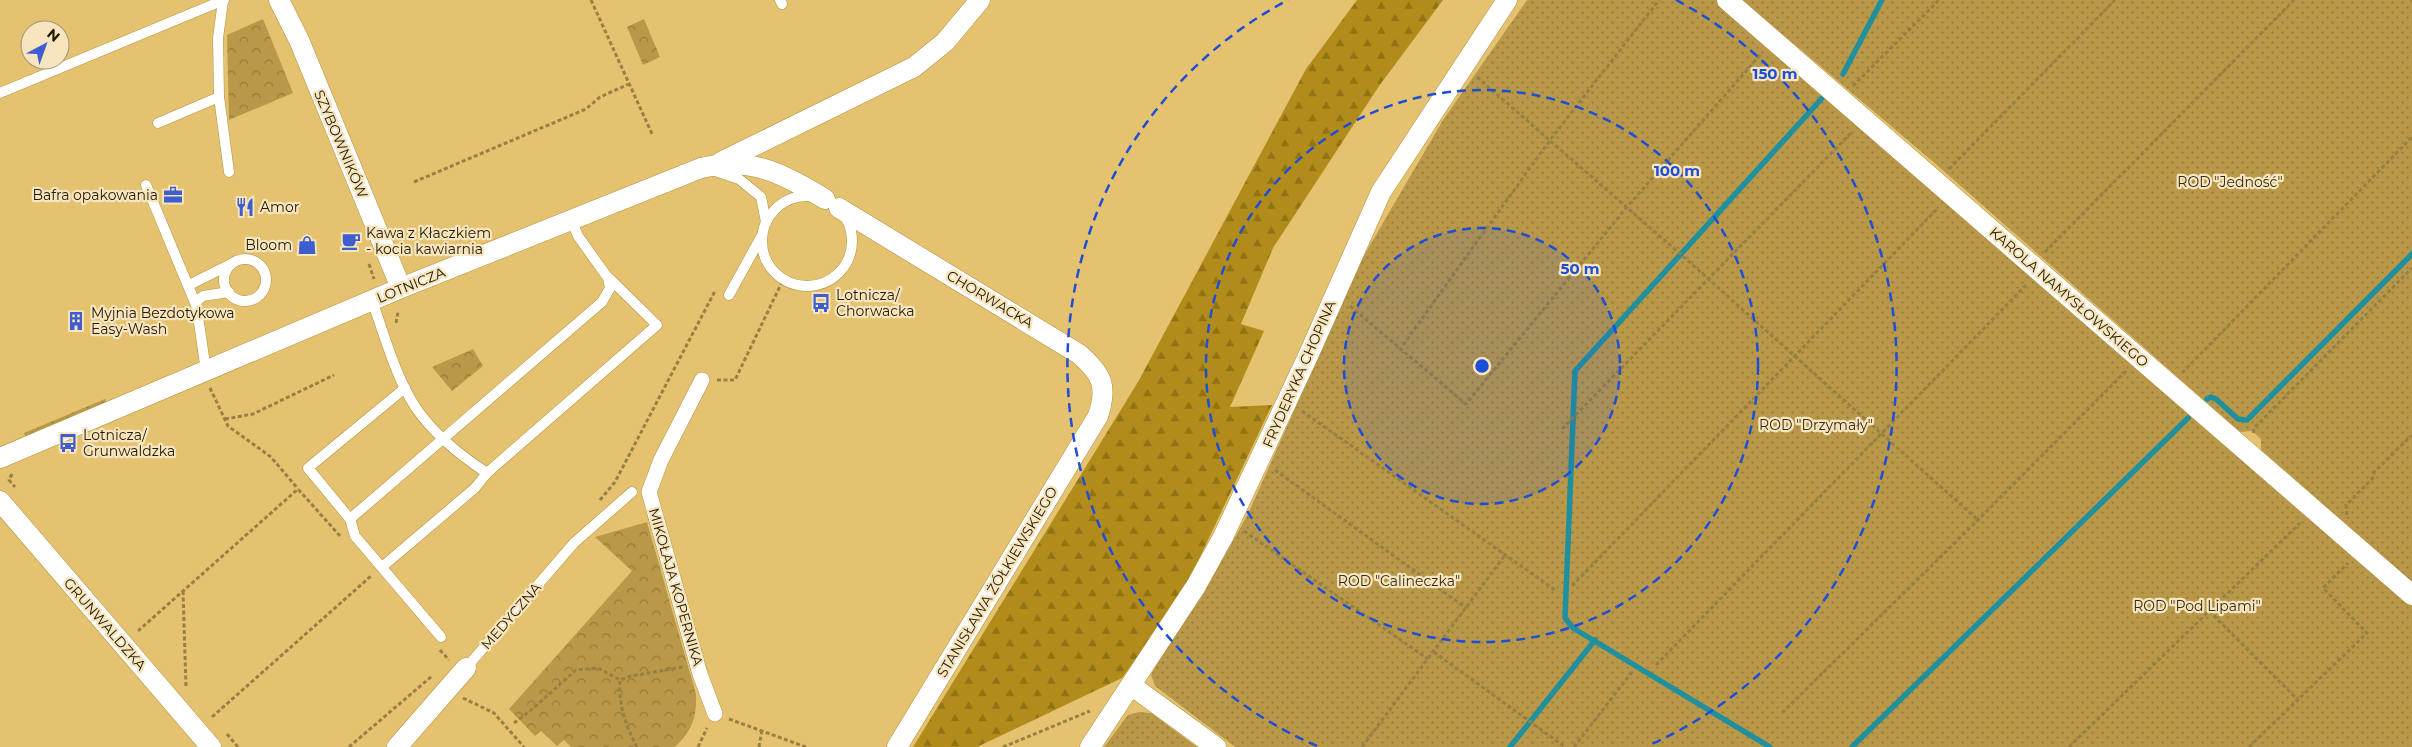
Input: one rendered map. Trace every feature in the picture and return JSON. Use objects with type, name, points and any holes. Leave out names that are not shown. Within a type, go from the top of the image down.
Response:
[{"type":"street","name":"SZYBOWNIKÓW","points":[[280,0],[299,40],[401,288]]},
{"type":"street","points":[[707,166],[914,67],[945,42],[980,0]]},
{"type":"street","name":"FRYDERYKA CHOPINA","points":[[1090,747],[1196,586],[1223,537],[1308,356],[1381,192],[1507,0]]},
{"type":"street","name":"KAROLA NAMYSŁOWSKIEGO","points":[[1726,0],[2412,595]]},
{"type":"street","name":"LOTNICZA","points":[[7,464],[206,371],[401,288],[707,166],[746,164],[764,167],[783,175],[832,204]]},
{"type":"street","name":"CHORWACKA","points":[[832,204],[1078,354],[1090,364],[1103,385],[1103,402],[1098,416]]},
{"type":"street","name":"MIKOŁAJA KOPERNIKA","points":[[702,380],[661,460],[649,492],[697,663],[715,714]]},
{"type":"street","name":"STANISŁAWA ŻÓŁKIEWSKIEGO","points":[[897,747],[1098,416]]},
{"type":"street","name":"GRUNWALDZKA","points":[[0,501],[211,747]]},
{"type":"street","name":"MEDYCZNA","points":[[397,747],[466,668]]},
{"type":"street","points":[[1127,693],[1216,747]]},
{"type":"lane","points":[[0,93],[223,0]]},
{"type":"lane","points":[[223,0],[218,38],[219,97],[229,172]]},
{"type":"lane","points":[[158,123],[219,97]]},
{"type":"lane","points":[[707,166],[750,186],[760,197],[766,222]]},
{"type":"lane","points":[[146,185],[196,305],[206,371]]},
{"type":"lane","points":[[729,295],[762,235],[766,222],[773,211],[781,204],[799,196],[811,196],[832,204],[850,225],[853,238],[852,248],[843,270],[836,276],[818,285],[802,286],[784,280],[767,263],[762,247],[762,235]]},
{"type":"lane","points":[[377,570],[475,488],[487,473],[657,325],[608,278],[578,236],[571,219]]},
{"type":"lane","points":[[188,285],[232,263],[243,259],[255,261],[264,270],[266,282],[261,293],[251,299],[239,299],[229,292],[224,278],[232,263]]},
{"type":"lane","points":[[350,519],[602,302],[610,288],[608,278]]},
{"type":"lane","points":[[196,305],[202,296],[229,292]]},
{"type":"lane","points":[[372,301],[404,388],[417,409],[443,438],[487,473]]},
{"type":"lane","points":[[404,388],[308,468],[350,519],[355,536],[377,570],[439,642]]},
{"type":"lane","name":"MEDYCZNA","points":[[466,668],[574,543],[632,492]]},
{"type":"path","points":[[591,0],[654,136]]},
{"type":"path","points":[[1403,344],[1550,140],[1659,0]]},
{"type":"path","points":[[1849,91],[1939,0]]},
{"type":"path","points":[[1946,173],[2115,0]]},
{"type":"path","points":[[2040,257],[2294,0]]},
{"type":"path","points":[[1347,304],[1466,404],[1627,207],[1763,52]]},
{"type":"path","points":[[1475,75],[1627,207],[1978,520]]},
{"type":"path","points":[[414,182],[586,109],[600,97],[630,84]]},
{"type":"path","points":[[1562,429],[1853,131]]},
{"type":"path","points":[[2177,378],[2412,137]]},
{"type":"path","points":[[1572,586],[1796,357],[1940,206]]},
{"type":"path","points":[[2253,432],[2255,427],[2412,268]]},
{"type":"path","points":[[702,380],[735,380],[784,280]]},
{"type":"path","points":[[1656,665],[2028,284]]},
{"type":"path","points":[[615,482],[715,291]]},
{"type":"path","points":[[398,312],[396,322],[399,330]]},
{"type":"path","points":[[1782,713],[2134,363]]},
{"type":"path","points":[[225,419],[253,414],[334,375]]},
{"type":"path","points":[[201,392],[210,388],[228,426],[271,457],[342,538]]},
{"type":"path","points":[[1300,410],[1555,590]]},
{"type":"path","points":[[2354,522],[2347,516],[2346,505],[2372,479],[2374,472],[2412,435]]},
{"type":"path","points":[[7,464],[9,480],[18,490]]},
{"type":"path","points":[[1272,468],[1466,608]]},
{"type":"path","points":[[143,638],[137,630],[298,489]]},
{"type":"path","points":[[2069,747],[2308,516]]},
{"type":"path","points":[[1242,529],[1428,659]]},
{"type":"path","points":[[1362,747],[1505,555]]},
{"type":"path","points":[[2249,747],[2366,633],[2323,588],[2354,556]]},
{"type":"path","points":[[212,717],[377,570]]},
{"type":"path","points":[[183,590],[186,687]]},
{"type":"path","points":[[2209,611],[2297,699]]},
{"type":"path","points":[[439,642],[450,661],[442,667]]},
{"type":"path","points":[[1434,652],[1565,747]]},
{"type":"path","points":[[514,723],[576,670],[598,668],[620,680],[631,676],[697,663]]},
{"type":"path","points":[[1574,747],[1632,672]]},
{"type":"path","points":[[349,747],[435,673]]},
{"type":"path","points":[[180,680],[193,695]]},
{"type":"path","points":[[620,680],[620,699],[636,747]]},
{"type":"path","points":[[1003,747],[1060,725],[1127,693]]},
{"type":"path","points":[[459,702],[463,698],[494,713],[524,747]]},
{"type":"path","points":[[206,710],[219,725]]},
{"type":"path","points":[[698,747],[715,714],[806,747]]},
{"type":"path","points":[[759,747],[762,730]]},
{"type":"path","points":[[225,732],[238,747]]},
{"type":"green space","points":[[1357,0],[1443,0],[1379,86],[1273,248],[1241,324],[1264,331],[1230,407],[1272,405],[1182,595],[1122,678],[977,747],[913,747],[1138,382],[1306,69]]},
{"type":"green space","points":[[1527,0],[1718,0],[2412,606],[2412,747],[1235,747],[1155,686],[1151,675],[1157,663],[1216,571],[1247,516],[1362,259],[1443,120]]},
{"type":"green space","name":"ROD \"Jedność\"","points":[[1742,0],[2412,0],[2412,582],[2261,450],[2261,439],[2252,431],[2240,432],[1930,159]]},
{"type":"green space","points":[[263,19],[293,93],[229,120],[227,35]]},
{"type":"green space","points":[[644,19],[660,57],[643,65],[627,27]]},
{"type":"green space","points":[[473,349],[483,366],[452,391],[432,367]]},
{"type":"green space","points":[[105,399],[106,402],[25,436],[24,433]]},
{"type":"green space","points":[[647,522],[696,694],[696,710],[686,735],[675,747],[571,747],[564,740],[557,746],[541,731],[535,736],[509,709],[632,571],[595,537]]},
{"type":"green space","points":[[1139,712],[1151,713],[1197,747],[1104,747],[1128,715]]},
{"type":"waterway","points":[[1843,74],[1882,0]]},
{"type":"waterway","points":[[1770,747],[1573,628],[1565,618],[1575,371],[1824,96]]},
{"type":"waterway","points":[[2207,399],[2211,397],[2216,399],[2238,419],[2247,420],[2412,254]]},
{"type":"waterway","points":[[1852,747],[2188,418]]},
{"type":"waterway","points":[[1510,747],[1595,640]]},
{"type":"place","name":"Bafra opakowania","points":[[173,195]]},
{"type":"place","name":"Amor","points":[[245,207]]},
{"type":"place","name":"Kawa z Kłaczkiem - kocia kawiarnia","points":[[351,241]]},
{"type":"place","name":"Bloom","points":[[307,245]]},
{"type":"place","name":"Lotnicza/ Chorwacka","points":[[821,303]]},
{"type":"place","name":"Myjnia Bezdotykowa Easy-Wash","points":[[76,321]]},
{"type":"place","name":"Lotnicza/ Grunwaldzka","points":[[68,443]]},
{"type":"park label","name":"ROD \"Drzymały\"","points":[[1816,425]]},
{"type":"park label","name":"ROD \"Calineczka\"","points":[[1399,581]]},
{"type":"park label","name":"ROD \"Pod Lipami\"","points":[[2197,606]]}]
